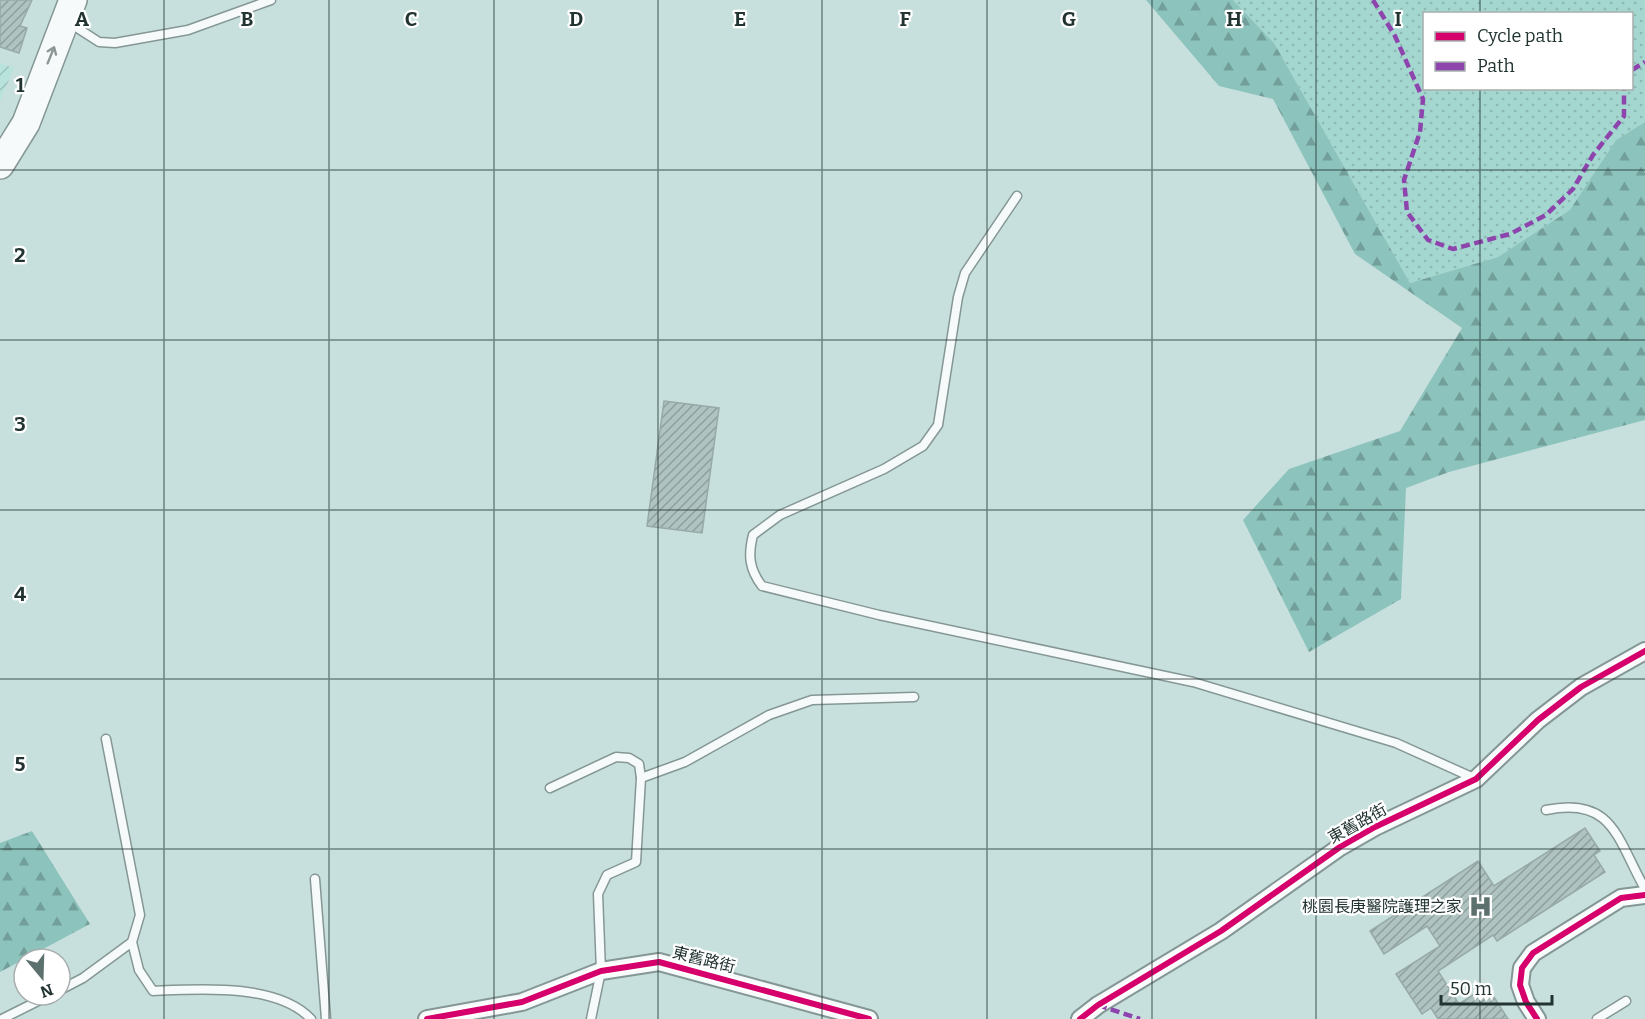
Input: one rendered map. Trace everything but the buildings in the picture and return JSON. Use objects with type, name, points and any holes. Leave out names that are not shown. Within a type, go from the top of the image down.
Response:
[{"type":"main road","points":[[0,136],[65,7]]},
{"type":"main road","points":[[0,165],[26,123],[65,7]]},
{"type":"street","name":"東舊路街","points":[[1080,1019],[1098,1005],[1221,932],[1340,847],[1375,827],[1476,779],[1538,720],[1581,687],[1645,651]]},
{"type":"street","points":[[1537,1019],[1526,1002],[1520,984],[1522,968],[1533,953],[1621,898],[1645,895]]},
{"type":"street","name":"東舊路街","points":[[427,1019],[522,1002],[601,971],[659,962],[869,1019]]},
{"type":"lane","points":[[65,7],[99,42],[115,43],[188,30],[271,0]]},
{"type":"lane","points":[[1017,196],[965,273],[958,297],[938,425],[924,446],[884,469],[780,515],[753,535],[749,552],[753,574],[762,586],[879,615],[1193,682],[1396,743],[1476,779]]},
{"type":"lane","points":[[641,778],[685,762],[769,715],[812,700],[914,697]]},
{"type":"lane","points":[[106,739],[140,915],[132,942],[140,970],[153,991],[214,988],[261,993],[305,1013],[311,1019]]},
{"type":"lane","points":[[550,788],[616,757],[629,758],[639,764],[641,778],[636,862],[607,875],[598,894],[601,971],[591,1019]]},
{"type":"lane","points":[[1546,810],[1569,806],[1591,809],[1606,820],[1645,889]]},
{"type":"lane","points":[[315,879],[326,1019]]},
{"type":"lane","points":[[72,984],[132,942]]},
{"type":"lane","points":[[1597,1019],[1626,1001]]},
{"type":"lane","points":[[2,1019],[26,1007]]},
{"type":"shaded area","points":[[1233,0],[1645,0],[1645,122],[1616,140],[1571,210],[1498,257],[1410,283],[1274,43]]},
{"type":"shaded area","points":[[0,63],[14,68],[0,101]]},
{"type":"green space","points":[[1146,0],[1233,0],[1274,43],[1410,283],[1498,257],[1570,210],[1616,140],[1645,122],[1645,420],[1449,472],[1406,488],[1401,599],[1309,652],[1243,520],[1289,469],[1400,431],[1462,328],[1355,254],[1273,99],[1219,86]]},
{"type":"green space","points":[[32,831],[90,924],[47,947],[12,947],[12,966],[0,972],[0,843]]},
{"type":"marked path","points":[[1373,0],[1395,36],[1423,99],[1420,132],[1404,180],[1407,212],[1428,240],[1453,249],[1510,234],[1546,215],[1573,189],[1593,155],[1624,116],[1624,90]]},
{"type":"marked path","points":[[1633,69],[1645,62]]},
{"type":"marked path","points":[[1098,1005],[1140,1019]]},
{"type":"cycle path","points":[[1080,1019],[1098,1005],[1221,931],[1340,847],[1375,827],[1476,779],[1538,720],[1581,687],[1645,651]]},
{"type":"cycle path","points":[[1537,1019],[1526,1002],[1520,985],[1522,968],[1533,953],[1621,898],[1645,895]]},
{"type":"cycle path","points":[[427,1019],[522,1002],[601,971],[659,962],[869,1019]]},
{"type":"place","name":"桃園長庚醫院護理之家","points":[[1480,906]]}]
